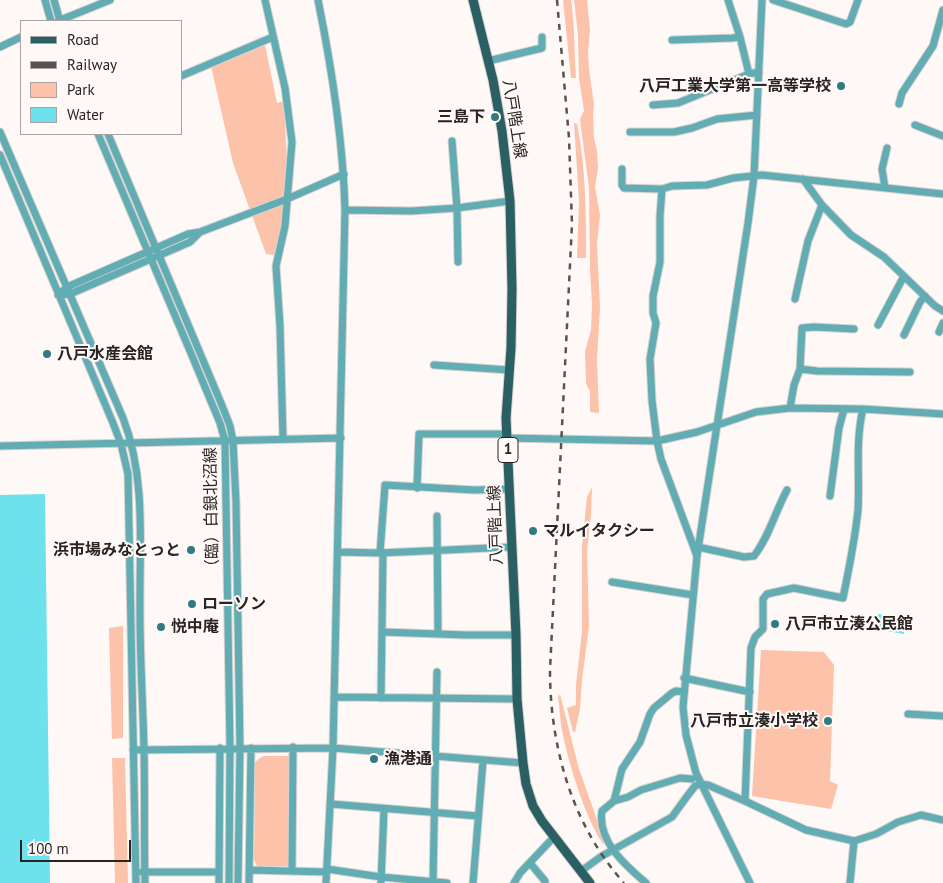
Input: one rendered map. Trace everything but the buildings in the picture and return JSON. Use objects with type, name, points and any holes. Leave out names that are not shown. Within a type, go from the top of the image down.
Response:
[{"type":"main road","name":"八戸階上線","points":[[473,0],[502,131],[510,201],[512,289],[507,436],[517,699],[523,763],[526,784],[533,806],[554,837],[590,883]]},
{"type":"street","points":[[45,0],[51,20]]},
{"type":"street","points":[[54,0],[60,20]]},
{"type":"street","points":[[62,20],[110,0]]},
{"type":"street","points":[[264,0],[285,88],[292,142],[285,226],[276,266],[280,326],[283,439]]},
{"type":"street","points":[[318,0],[330,56],[344,174],[345,210],[335,697],[326,883]]},
{"type":"street","points":[[728,0],[740,36],[749,74]]},
{"type":"street","points":[[750,883],[700,784],[691,759],[682,707],[698,547],[754,176],[762,0]]},
{"type":"street","points":[[773,0],[846,24],[850,22],[858,0]]},
{"type":"street","points":[[899,104],[902,93],[933,46],[943,10]]},
{"type":"street","points":[[672,40],[732,38],[740,36]]},
{"type":"street","points":[[0,46],[20,37]]},
{"type":"street","points":[[182,76],[274,37]]},
{"type":"street","points":[[488,61],[542,48],[542,37]]},
{"type":"street","points":[[653,105],[678,103],[749,74],[759,72]]},
{"type":"street","points":[[630,132],[674,132],[692,128],[718,118],[757,115]]},
{"type":"street","points":[[915,125],[943,136]]},
{"type":"street","points":[[0,132],[123,418],[133,444],[138,468],[144,749],[144,883]]},
{"type":"street","name":"（臨）白銀北沼線","points":[[98,135],[220,423],[224,441],[230,748],[229,883]]},
{"type":"street","name":"（臨）白銀北沼線","points":[[108,135],[221,403],[230,426],[233,441],[236,502],[240,748],[238,883]]},
{"type":"street","points":[[452,141],[457,208],[458,262]]},
{"type":"street","points":[[885,188],[882,169],[887,148]]},
{"type":"street","points":[[0,155],[121,444],[128,474],[130,494],[136,883]]},
{"type":"street","points":[[622,169],[622,185],[624,188],[662,189],[672,186],[707,185],[733,178],[762,175],[943,194]]},
{"type":"street","points":[[58,296],[68,290],[150,256],[188,234],[200,232],[287,199],[344,174]]},
{"type":"street","points":[[803,179],[822,205],[851,235],[884,257],[943,311]]},
{"type":"street","points":[[662,189],[660,262],[653,296],[653,313],[656,323],[650,370],[657,441],[661,459],[697,556]]},
{"type":"street","points":[[345,210],[411,211],[457,208],[510,201]]},
{"type":"street","points":[[795,299],[808,241],[822,205]]},
{"type":"street","points":[[878,325],[904,276]]},
{"type":"street","points":[[904,335],[920,302],[925,296]]},
{"type":"street","points":[[939,332],[943,323]]},
{"type":"street","points":[[790,408],[794,385],[800,369],[802,328],[814,326],[854,329]]},
{"type":"street","points":[[434,365],[509,370]]},
{"type":"street","points":[[800,369],[817,371],[910,372]]},
{"type":"street","points":[[417,488],[419,434],[657,441],[697,432],[756,412],[790,408],[943,414]]},
{"type":"street","points":[[830,496],[844,409]]},
{"type":"street","points":[[745,801],[751,648],[755,637],[763,629],[763,599],[767,594],[794,588],[843,598],[858,510],[859,426],[862,410]]},
{"type":"street","points":[[0,446],[341,438]]},
{"type":"street","points":[[380,698],[382,632],[381,553],[385,485],[474,490],[510,489]]},
{"type":"street","points":[[698,547],[744,557],[754,556],[767,537],[771,523],[787,490]]},
{"type":"street","points":[[437,516],[438,634]]},
{"type":"street","points":[[338,552],[381,553],[512,547]]},
{"type":"street","points":[[612,582],[693,595]]},
{"type":"street","points":[[382,632],[516,635]]},
{"type":"street","points":[[433,882],[438,672]]},
{"type":"street","points":[[684,678],[750,692]]},
{"type":"street","points":[[614,801],[622,769],[640,742],[650,714],[654,708],[672,693],[676,691],[684,692]]},
{"type":"street","points":[[335,697],[517,699]]},
{"type":"street","points":[[908,714],[943,716]]},
{"type":"street","points":[[292,870],[293,747]]},
{"type":"street","points":[[219,883],[220,748]]},
{"type":"street","points":[[249,883],[251,748]]},
{"type":"street","points":[[133,750],[333,748],[523,763]]},
{"type":"street","points":[[472,883],[483,761]]},
{"type":"street","points":[[646,883],[627,867],[614,850],[603,827],[603,810],[614,801],[642,790],[676,779],[692,779]]},
{"type":"street","points":[[581,871],[672,817],[695,786],[700,784],[708,785],[745,801],[806,830],[854,841],[876,834],[898,822],[921,815],[943,820]]},
{"type":"street","points":[[331,804],[478,816]]},
{"type":"street","points":[[381,880],[384,809]]},
{"type":"street","points":[[514,883],[520,873],[554,837]]},
{"type":"street","points":[[850,883],[854,841]]},
{"type":"street","points":[[530,863],[545,882]]},
{"type":"street","points":[[250,870],[327,870],[381,880],[447,883]]},
{"type":"street","points":[[136,872],[219,872]]},
{"type":"green space","points":[[563,0],[571,0],[576,78],[571,78]]},
{"type":"green space","points":[[574,0],[587,0],[590,30],[589,69],[594,105],[594,138],[598,168],[595,187],[600,215],[597,244],[600,307],[597,360],[599,413],[590,412],[590,391],[586,384],[585,351],[591,330],[592,304],[589,188],[580,119],[584,111],[579,78],[578,35]]},
{"type":"green space","points":[[265,45],[277,103],[284,101],[287,162],[280,243],[276,255],[266,254],[233,163],[211,66]]},
{"type":"green space","points":[[574,123],[577,124],[584,174],[586,258],[577,258],[579,201]]},
{"type":"green space","points":[[592,487],[587,551],[589,626],[580,709],[575,732],[573,732],[567,708],[576,705],[576,685],[582,631],[582,546],[587,497]]},
{"type":"green space","points":[[123,626],[123,738],[112,739],[109,628]]},
{"type":"green space","points":[[761,650],[824,652],[834,665],[830,781],[838,785],[831,809],[752,796]]},
{"type":"green space","points":[[560,694],[579,769],[605,842],[603,844],[590,821],[569,761],[561,726],[558,697]]},
{"type":"green space","points":[[263,756],[292,756],[291,866],[257,866],[254,860],[255,762]]},
{"type":"green space","points":[[112,758],[125,758],[128,883],[115,883]]},
{"type":"water","points":[[45,494],[50,883],[0,883],[0,495]]},
{"type":"water","points":[[878,614],[906,618],[904,634],[876,629]]},
{"type":"railway","points":[[557,0],[569,138],[572,224],[550,670],[551,699],[554,728],[560,756],[578,810],[590,836],[624,883]]},
{"type":"place","name":"八戸工業大学第一高等学校","points":[[841,86]]},
{"type":"place","name":"三島下","points":[[495,117]]},
{"type":"place","name":"八戸水産会館","points":[[47,354]]},
{"type":"place","name":"マルイタクシー","points":[[533,531]]},
{"type":"place","name":"浜市場みなとっと","points":[[191,550]]},
{"type":"place","name":"ローソン","points":[[192,604]]},
{"type":"place","name":"八戸市立湊公民館","points":[[775,624]]},
{"type":"place","name":"悦中庵","points":[[161,627]]},
{"type":"place","name":"八戸市立湊小学校","points":[[828,721]]},
{"type":"place","name":"漁港通","points":[[374,759]]}]
